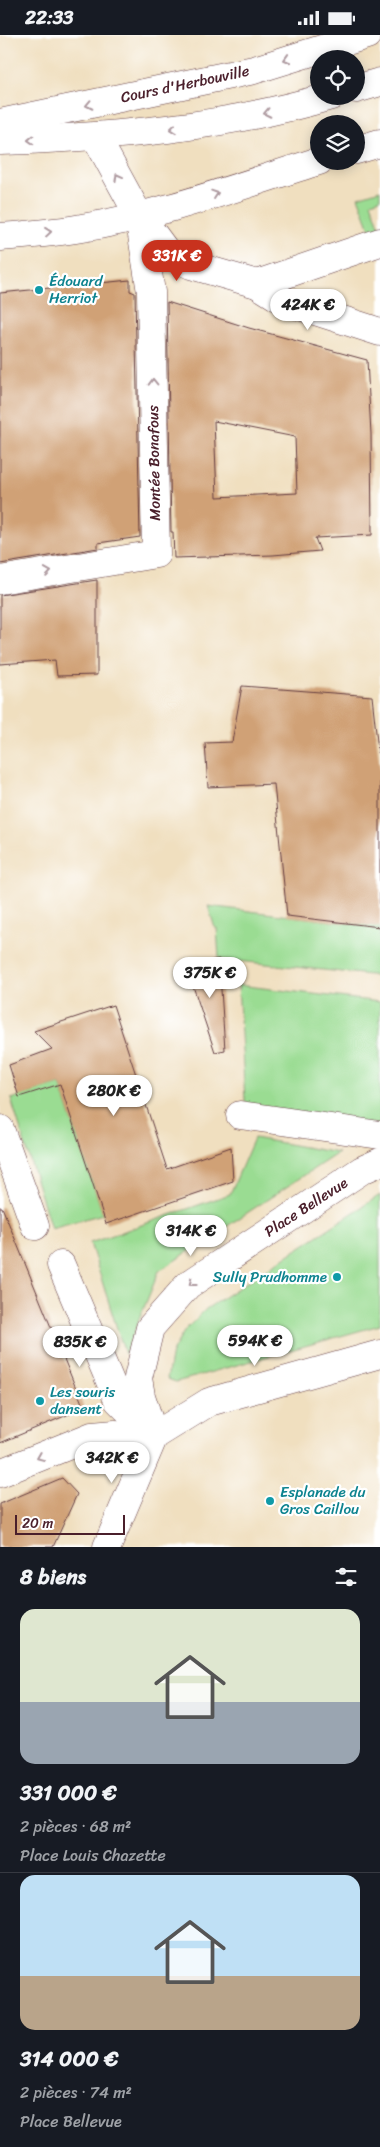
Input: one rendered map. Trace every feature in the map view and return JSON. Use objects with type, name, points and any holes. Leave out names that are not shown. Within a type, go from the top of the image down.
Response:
[{"type":"street","name":"Cours d'Herbouville","points":[[0,123],[254,70],[367,35]]},
{"type":"street","points":[[365,86],[380,82]]},
{"type":"street","points":[[0,141],[96,137],[210,124],[310,102]]},
{"type":"street","points":[[96,137],[139,216],[168,254],[190,265],[257,284],[284,301],[380,332]]},
{"type":"street","points":[[365,147],[380,143]]},
{"type":"street","points":[[0,237],[76,229],[139,216],[202,199],[310,164]]},
{"type":"street","name":"Montée Bonafous","points":[[0,580],[156,554],[151,292],[139,216]]},
{"type":"street","points":[[257,284],[380,242]]},
{"type":"street","points":[[240,1115],[380,1135]]},
{"type":"street","points":[[0,1129],[35,1226]]},
{"type":"street","name":"Place Bellevue","points":[[154,1436],[141,1396],[138,1378],[150,1328],[188,1285],[362,1170],[380,1162]]},
{"type":"street","points":[[61,1265],[118,1400],[154,1436]]},
{"type":"street","points":[[0,1473],[92,1436],[115,1434],[154,1436],[209,1402],[380,1354]]},
{"type":"street","points":[[107,1547],[154,1436]]},
{"type":"green space","points":[[380,190],[380,199],[371,202],[380,228],[371,231],[358,197]]},
{"type":"green space","points":[[208,906],[380,927],[380,976],[219,959],[217,928],[215,928]]},
{"type":"green space","points":[[238,985],[380,1002],[380,1137],[246,1116]]},
{"type":"green space","points":[[60,1084],[103,1214],[51,1228],[11,1099]]},
{"type":"green space","points":[[254,1138],[338,1153],[159,1271],[125,1354],[90,1243],[230,1194]]},
{"type":"green space","points":[[380,1195],[380,1325],[176,1382],[167,1379],[172,1352],[185,1330],[206,1309]]},
{"type":"building","points":[[130,280],[130,291],[135,293],[140,537],[98,543],[98,548],[0,564],[0,293]]},
{"type":"building","points":[[167,302],[249,328],[367,360],[371,434],[372,535],[315,538],[320,551],[273,555],[174,558],[173,532],[171,532]],"holes":[[[214,421],[295,437],[297,493],[217,497]]]},
{"type":"building","points":[[97,580],[97,675],[57,676],[55,660],[0,664],[0,595]]},
{"type":"building","points":[[242,686],[372,696],[380,769],[380,927],[287,916],[274,784],[208,787],[205,743],[232,742]]},
{"type":"building","points":[[219,959],[225,1050],[215,1052],[186,965]]},
{"type":"building","points":[[113,1005],[167,1169],[231,1147],[233,1181],[106,1224],[60,1084],[19,1097],[9,1065],[52,1049],[34,1031]]},
{"type":"building","points":[[0,1207],[2,1207],[84,1408],[0,1443]]},
{"type":"building","points":[[62,1478],[77,1494],[53,1547],[0,1547],[0,1504]]},
{"type":"place","name":"Édouard Herriot","points":[[39,290]]},
{"type":"place","name":"Sully Prudhomme","points":[[337,1277]]},
{"type":"place","name":"Les souris dansent","points":[[40,1401]]},
{"type":"place","name":"Esplanade du Gros Caillou","points":[[270,1501]]}]
